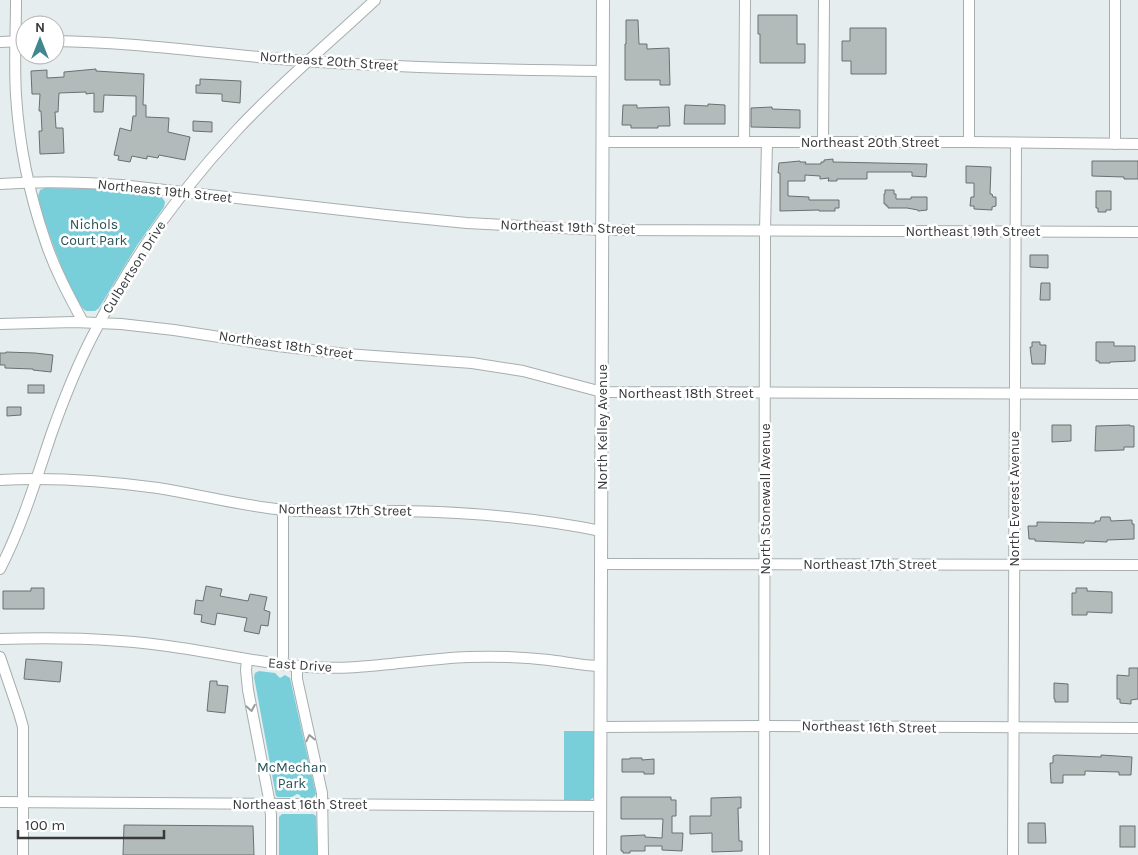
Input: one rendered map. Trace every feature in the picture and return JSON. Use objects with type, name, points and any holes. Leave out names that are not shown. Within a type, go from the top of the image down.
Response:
[{"type":"street","points":[[16,0],[17,15]]},
{"type":"street","name":"Culbertson Drive","points":[[0,569],[37,479],[62,403],[99,323],[135,260],[184,192],[238,129],[308,61],[375,0]]},
{"type":"street","name":"North Kelley Avenue","points":[[600,855],[603,0]]},
{"type":"street","points":[[744,142],[745,0]]},
{"type":"street","points":[[823,142],[824,0]]},
{"type":"street","points":[[969,0],[969,142]]},
{"type":"street","points":[[1115,0],[1115,144]]},
{"type":"street","points":[[0,42],[15,41]]},
{"type":"street","name":"Northeast 20th Street","points":[[65,42],[128,44],[308,61],[458,70],[603,71]]},
{"type":"street","points":[[18,65],[16,94],[20,139],[28,183],[45,241],[61,280],[83,322]]},
{"type":"street","name":"Northeast 20th Street","points":[[603,142],[1138,144]]},
{"type":"street","name":"North Stonewall Avenue","points":[[764,855],[765,230],[767,142]]},
{"type":"street","name":"North Everest Avenue","points":[[1013,855],[1014,231],[1016,143]]},
{"type":"street","name":"Northeast 19th Street","points":[[0,184],[96,183],[458,222],[603,230],[1138,232]]},
{"type":"street","name":"Northeast 18th Street","points":[[0,324],[83,322],[167,328],[278,346],[338,353],[481,364],[523,371],[602,392],[1138,394]]},
{"type":"street","name":"Northeast 17th Street","points":[[0,480],[96,481],[127,484],[283,510],[325,512],[403,511],[490,515],[601,531]]},
{"type":"street","points":[[282,664],[283,510]]},
{"type":"street","name":"Northeast 17th Street","points":[[601,564],[1138,565]]},
{"type":"street","name":"East Drive","points":[[0,639],[81,638],[114,640],[182,648],[247,660],[319,668],[358,667],[446,658],[492,657],[532,658],[601,666]]},
{"type":"street","points":[[0,656],[23,727],[23,855]]},
{"type":"street","points":[[247,660],[248,690],[270,804],[271,855]]},
{"type":"street","points":[[297,666],[298,679],[322,793],[323,855]]},
{"type":"street","name":"Northeast 16th Street","points":[[601,726],[1138,728]]},
{"type":"street","name":"Northeast 16th Street","points":[[0,802],[600,806]]},
{"type":"green space","name":"Nichols Court Park","points":[[45,188],[106,189],[161,196],[165,202],[164,207],[136,247],[99,308],[95,311],[86,311],[80,304],[65,275],[51,239],[38,196],[40,190]]},
{"type":"green space","name":"McMechan Park","points":[[259,671],[275,673],[280,678],[285,675],[290,678],[316,794],[313,798],[301,798],[297,794],[292,797],[276,796],[254,677],[255,673]]},
{"type":"green space","points":[[564,731],[595,731],[594,797],[589,801],[564,800]]},
{"type":"green space","name":"McMechan Park","points":[[282,814],[313,814],[316,816],[318,855],[279,855],[279,817]]},
{"type":"building","points":[[758,15],[797,15],[797,44],[805,44],[805,63],[760,63]]},
{"type":"building","points":[[626,20],[638,20],[639,44],[647,44],[647,49],[669,48],[670,85],[660,85],[660,80],[625,80]]},
{"type":"building","points":[[850,28],[886,28],[886,74],[851,74],[851,61],[842,61],[842,41],[850,41]]},
{"type":"building","points":[[96,69],[96,71],[144,74],[143,105],[146,105],[146,117],[169,118],[168,132],[190,137],[185,160],[159,155],[158,158],[147,156],[147,159],[132,156],[130,162],[118,160],[119,156],[114,155],[120,128],[131,131],[133,116],[136,116],[136,96],[104,95],[103,112],[94,112],[94,93],[86,94],[86,92],[59,93],[58,112],[55,112],[56,128],[63,128],[64,153],[40,154],[39,131],[42,131],[41,111],[39,111],[40,94],[32,94],[31,71],[47,70],[47,78],[64,77],[64,72]]},
{"type":"building","points":[[200,79],[241,81],[240,103],[222,101],[222,94],[196,93],[196,85],[200,85]]},
{"type":"building","points":[[708,104],[725,105],[725,124],[684,124],[685,105],[708,106]]},
{"type":"building","points":[[623,105],[637,105],[637,108],[669,107],[670,126],[631,128],[631,125],[622,125]]},
{"type":"building","points":[[772,107],[772,109],[800,110],[800,128],[751,127],[751,108]]},
{"type":"building","points":[[193,121],[212,122],[212,132],[193,131]]},
{"type":"building","points":[[833,159],[833,162],[927,164],[926,177],[912,176],[912,172],[867,172],[867,179],[837,179],[837,181],[828,181],[829,178],[820,179],[820,176],[805,175],[805,181],[788,181],[788,196],[809,197],[809,200],[839,200],[839,208],[835,208],[835,211],[780,211],[779,163],[800,161],[806,162],[805,164],[821,164],[824,160]]},
{"type":"building","points":[[1092,161],[1138,161],[1138,179],[1092,176]]},
{"type":"building","points":[[966,166],[991,167],[990,194],[996,197],[996,206],[992,207],[992,210],[974,209],[974,206],[970,206],[971,197],[974,197],[974,183],[966,183]]},
{"type":"building","points":[[885,190],[894,190],[896,199],[927,197],[927,210],[888,208],[884,204]]},
{"type":"building","points":[[1096,191],[1111,191],[1111,210],[1098,212],[1098,208],[1096,208]]},
{"type":"building","points":[[1030,255],[1048,255],[1048,268],[1030,267]]},
{"type":"building","points":[[1041,283],[1050,283],[1050,300],[1040,300]]},
{"type":"building","points":[[1032,342],[1040,342],[1040,345],[1046,345],[1045,364],[1032,364],[1030,347],[1032,347]]},
{"type":"building","points":[[1096,342],[1114,342],[1114,346],[1135,346],[1135,361],[1099,363],[1099,361],[1096,361]]},
{"type":"building","points":[[0,353],[53,355],[51,372],[5,368],[5,365],[0,365]]},
{"type":"building","points":[[28,385],[44,385],[44,393],[28,393]]},
{"type":"building","points":[[7,407],[21,407],[21,415],[7,416]]},
{"type":"building","points":[[1052,425],[1071,425],[1071,441],[1052,442]]},
{"type":"building","points":[[1096,426],[1134,426],[1134,447],[1124,447],[1124,450],[1095,451]]},
{"type":"building","points":[[1101,517],[1110,517],[1111,521],[1132,520],[1132,524],[1134,524],[1134,539],[1107,540],[1107,542],[1085,541],[1084,543],[1035,541],[1035,539],[1029,539],[1028,526],[1037,526],[1037,522],[1095,523],[1095,521],[1100,521]]},
{"type":"building","points":[[206,586],[222,589],[220,596],[248,601],[250,594],[267,597],[264,610],[270,612],[268,626],[261,625],[259,634],[244,631],[247,618],[217,613],[215,625],[201,622],[202,615],[194,614],[196,600],[203,601]]},
{"type":"building","points":[[31,588],[44,588],[44,609],[3,609],[3,591],[31,591]]},
{"type":"building","points":[[1076,588],[1087,588],[1087,591],[1112,592],[1112,613],[1087,612],[1087,615],[1072,615],[1072,593],[1076,593]]},
{"type":"building","points":[[26,659],[62,662],[60,682],[24,679]]},
{"type":"building","points":[[1129,668],[1138,668],[1138,699],[1131,700],[1131,704],[1120,703],[1120,699],[1117,699],[1117,675],[1129,676]]},
{"type":"building","points":[[210,681],[217,681],[217,685],[228,686],[225,713],[207,711]]},
{"type":"building","points":[[1054,683],[1068,684],[1068,702],[1055,702]]},
{"type":"building","points":[[1053,756],[1132,757],[1131,775],[1119,775],[1119,772],[1085,771],[1085,775],[1063,775],[1063,783],[1051,783],[1050,763],[1053,763]]},
{"type":"building","points":[[622,759],[654,759],[654,774],[622,772]]},
{"type":"building","points":[[621,797],[671,797],[671,800],[676,800],[676,816],[672,816],[672,833],[683,833],[682,851],[662,850],[662,846],[645,846],[645,851],[623,853],[621,851],[621,836],[645,835],[645,837],[662,838],[663,819],[621,819]]},
{"type":"building","points":[[741,797],[741,808],[738,808],[739,841],[742,841],[742,851],[712,852],[712,833],[690,834],[690,816],[711,816],[711,798]]},
{"type":"building","points":[[1028,823],[1045,823],[1046,843],[1028,843]]},
{"type":"building","points":[[124,825],[253,826],[254,855],[123,855]]},
{"type":"building","points":[[1120,826],[1135,826],[1135,847],[1120,847]]}]
